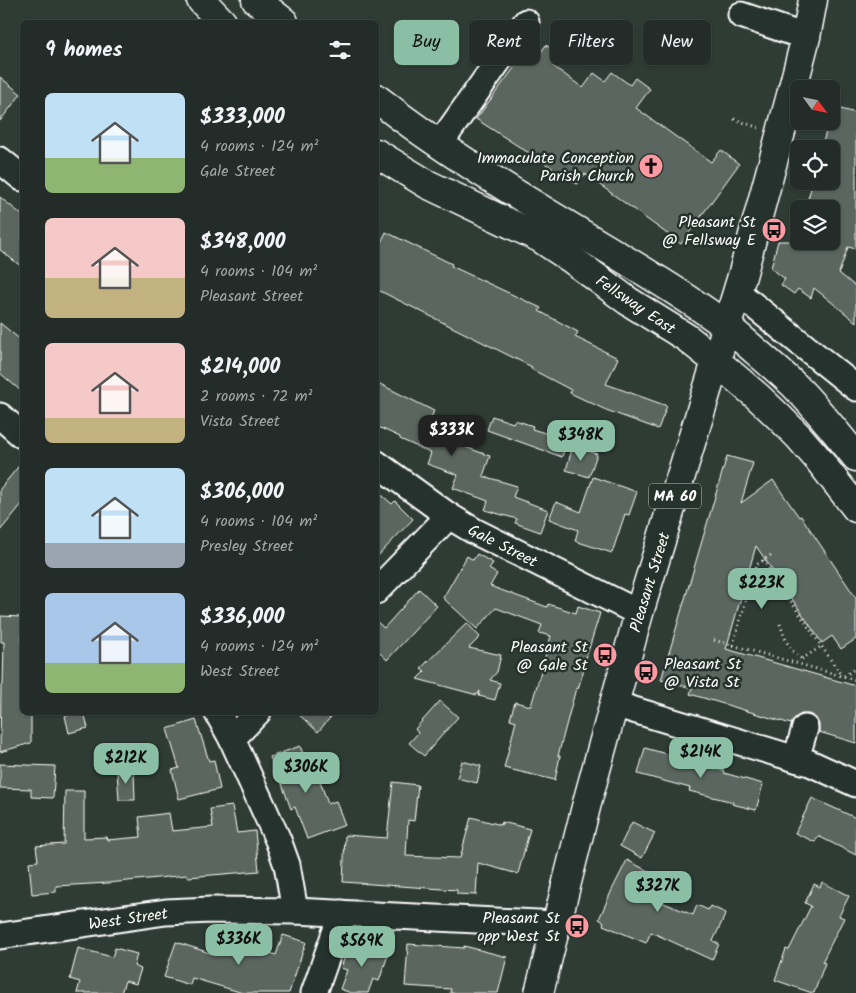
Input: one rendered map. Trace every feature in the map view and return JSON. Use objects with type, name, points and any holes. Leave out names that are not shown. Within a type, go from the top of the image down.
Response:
[{"type":"main road","points":[[201,0],[220,20]]},
{"type":"main road","points":[[256,0],[281,20]]},
{"type":"main road","points":[[277,0],[292,20]]},
{"type":"main road","name":"Pleasant Street","points":[[539,993],[614,704],[737,292],[791,95],[814,0]]},
{"type":"main road","name":"Fellsway East","points":[[379,100],[439,145],[698,306],[726,326],[795,387],[856,456]]},
{"type":"main road","name":"Fellsway East","points":[[379,156],[427,184],[540,238],[628,301],[686,338],[758,397],[799,437],[856,508]]},
{"type":"street","points":[[742,15],[806,37]]},
{"type":"street","points":[[439,145],[496,65]]},
{"type":"street","points":[[0,160],[20,176]]},
{"type":"street","points":[[737,292],[856,388]]},
{"type":"street","points":[[0,416],[20,433]]},
{"type":"street","name":"Gale Street","points":[[379,465],[474,531],[640,613]]},
{"type":"street","points":[[379,588],[450,516]]},
{"type":"street","points":[[614,704],[796,758],[856,784]]},
{"type":"street","points":[[219,715],[232,739],[283,854],[295,911]]},
{"type":"street","points":[[232,739],[255,715]]},
{"type":"street","points":[[796,758],[805,728]]},
{"type":"street","name":"West Street","points":[[0,936],[166,912],[211,910],[342,913],[556,925]]},
{"type":"street","points":[[314,993],[342,913]]},
{"type":"path","points":[[733,645],[756,565],[774,553]]},
{"type":"path","points":[[763,560],[843,676]]},
{"type":"path","points":[[780,624],[787,644],[793,652],[802,658]]},
{"type":"path","points":[[714,640],[856,680]]},
{"type":"path","points":[[800,664],[802,658],[822,646]]},
{"type":"path","points":[[843,676],[856,668]]},
{"type":"building","points":[[546,45],[550,48],[550,65],[554,65],[583,88],[594,73],[605,81],[612,72],[630,85],[635,78],[650,89],[636,108],[711,162],[721,150],[739,164],[681,244],[585,174],[577,184],[476,119],[516,65],[540,65],[540,54]]},
{"type":"building","points":[[0,77],[20,93],[20,95],[0,121]]},
{"type":"building","points":[[840,109],[856,113],[856,249],[848,247],[839,273],[856,287],[856,322],[814,288],[811,298],[798,289],[794,294],[781,285],[785,279],[771,268],[778,241],[790,241],[790,250],[840,250],[840,200],[808,200],[810,190],[840,190],[840,140],[824,140],[826,130],[840,130]]},
{"type":"building","points":[[0,197],[20,213],[20,265],[0,250]]},
{"type":"building","points":[[386,232],[452,264],[451,266],[541,308],[539,311],[578,332],[575,337],[618,358],[606,384],[667,406],[658,429],[606,410],[570,393],[571,390],[531,369],[532,367],[379,290],[379,247]]},
{"type":"building","points":[[0,323],[20,339],[20,390],[0,373]]},
{"type":"building","points":[[379,384],[434,411],[428,424],[460,436],[457,444],[490,456],[483,476],[517,486],[513,497],[548,510],[540,532],[515,523],[517,519],[485,510],[488,501],[453,488],[458,475],[427,464],[431,453],[400,439],[400,437],[379,427]]},
{"type":"building","points":[[492,416],[513,423],[515,420],[533,426],[532,429],[567,440],[562,457],[487,430]]},
{"type":"building","points":[[573,446],[597,454],[589,477],[566,470]]},
{"type":"building","points":[[727,456],[753,463],[741,503],[773,480],[799,517],[801,516],[856,598],[856,639],[841,649],[832,636],[822,643],[756,546],[726,649],[856,686],[856,743],[819,732],[819,724],[816,718],[809,714],[801,714],[791,724],[690,694],[692,688],[661,680]]},
{"type":"building","points":[[20,464],[20,506],[0,531],[0,489]]},
{"type":"building","points":[[593,477],[637,492],[629,515],[625,514],[612,553],[575,541],[578,530],[549,519],[556,502],[581,512]]},
{"type":"building","points":[[379,493],[392,504],[395,501],[413,519],[379,555]]},
{"type":"building","points":[[477,554],[493,563],[489,569],[497,574],[490,586],[547,607],[548,604],[576,613],[578,606],[600,613],[578,689],[576,688],[558,756],[560,756],[555,780],[504,768],[516,721],[510,719],[515,702],[531,706],[551,636],[539,633],[542,625],[496,608],[477,629],[443,598],[467,556],[473,560]]},
{"type":"building","points":[[419,589],[437,606],[387,660],[379,652],[379,624],[384,628]]},
{"type":"building","points":[[1,616],[20,617],[20,715],[31,716],[31,743],[0,752],[4,642],[1,642]]},
{"type":"building","points":[[467,623],[480,637],[469,648],[501,655],[497,672],[490,680],[500,683],[495,700],[479,696],[480,691],[477,695],[417,679],[425,671],[421,668]]},
{"type":"building","points":[[440,701],[458,717],[424,756],[409,743],[418,733],[415,729]]},
{"type":"building","points":[[85,715],[88,728],[69,733],[65,716]]},
{"type":"building","points":[[299,715],[332,715],[318,732]]},
{"type":"building","points":[[196,720],[209,761],[214,760],[220,789],[179,799],[172,770],[179,768],[167,729]]},
{"type":"building","points":[[300,746],[312,777],[318,775],[328,804],[336,801],[345,825],[307,839],[295,807],[291,809],[270,757]]},
{"type":"building","points":[[645,748],[670,755],[669,757],[724,771],[724,773],[763,784],[756,810],[689,791],[690,788],[638,774]]},
{"type":"building","points":[[462,761],[481,766],[477,783],[457,778]]},
{"type":"building","points":[[0,764],[55,766],[53,798],[31,797],[31,789],[0,788]]},
{"type":"building","points":[[134,770],[135,800],[119,800],[117,771]]},
{"type":"building","points":[[393,782],[418,785],[414,821],[408,820],[406,856],[460,858],[471,817],[501,825],[502,822],[530,829],[518,874],[478,863],[476,895],[457,894],[457,890],[343,882],[345,835],[387,838]]},
{"type":"building","points":[[65,791],[84,791],[84,838],[106,837],[107,840],[141,837],[139,817],[169,813],[172,831],[213,827],[210,809],[232,806],[237,833],[255,831],[259,871],[56,886],[56,892],[32,894],[29,862],[38,861],[36,846],[64,844]]},
{"type":"building","points":[[812,798],[856,818],[856,855],[818,836],[815,842],[795,833]]},
{"type":"building","points":[[632,822],[655,833],[642,858],[620,846]]},
{"type":"building","points":[[627,860],[669,882],[659,901],[693,915],[697,905],[708,910],[710,906],[726,913],[713,941],[719,944],[712,960],[651,932],[646,943],[603,925],[604,922],[599,919]]},
{"type":"building","points":[[822,882],[849,896],[839,916],[844,918],[822,962],[825,963],[814,993],[812,993],[775,980],[786,949],[789,950],[811,906],[805,903],[814,884],[820,887]]},
{"type":"building","points":[[224,933],[248,940],[246,945],[276,955],[283,935],[306,942],[289,993],[243,993],[192,978],[190,985],[164,977],[176,942],[213,954],[214,948],[220,949]]},
{"type":"building","points":[[350,941],[388,955],[379,981],[373,979],[368,993],[351,993],[340,989],[347,970],[341,968]]},
{"type":"building","points":[[408,944],[464,948],[464,946],[507,957],[498,993],[450,993],[451,989],[405,986]]},
{"type":"building","points":[[78,948],[112,957],[115,948],[137,954],[134,966],[141,969],[136,984],[125,981],[121,993],[77,993],[80,982],[70,979]]},
{"type":"place","name":"Immaculate Conception Parish Church","points":[[651,166]]},
{"type":"place","name":"Pleasant St @ Fellsway E","points":[[774,230]]},
{"type":"place","name":"Pleasant St @ Gale St","points":[[605,655]]},
{"type":"place","name":"Pleasant St @ Vista St","points":[[646,672]]},
{"type":"place","name":"Pleasant St opp West St","points":[[577,926]]}]
